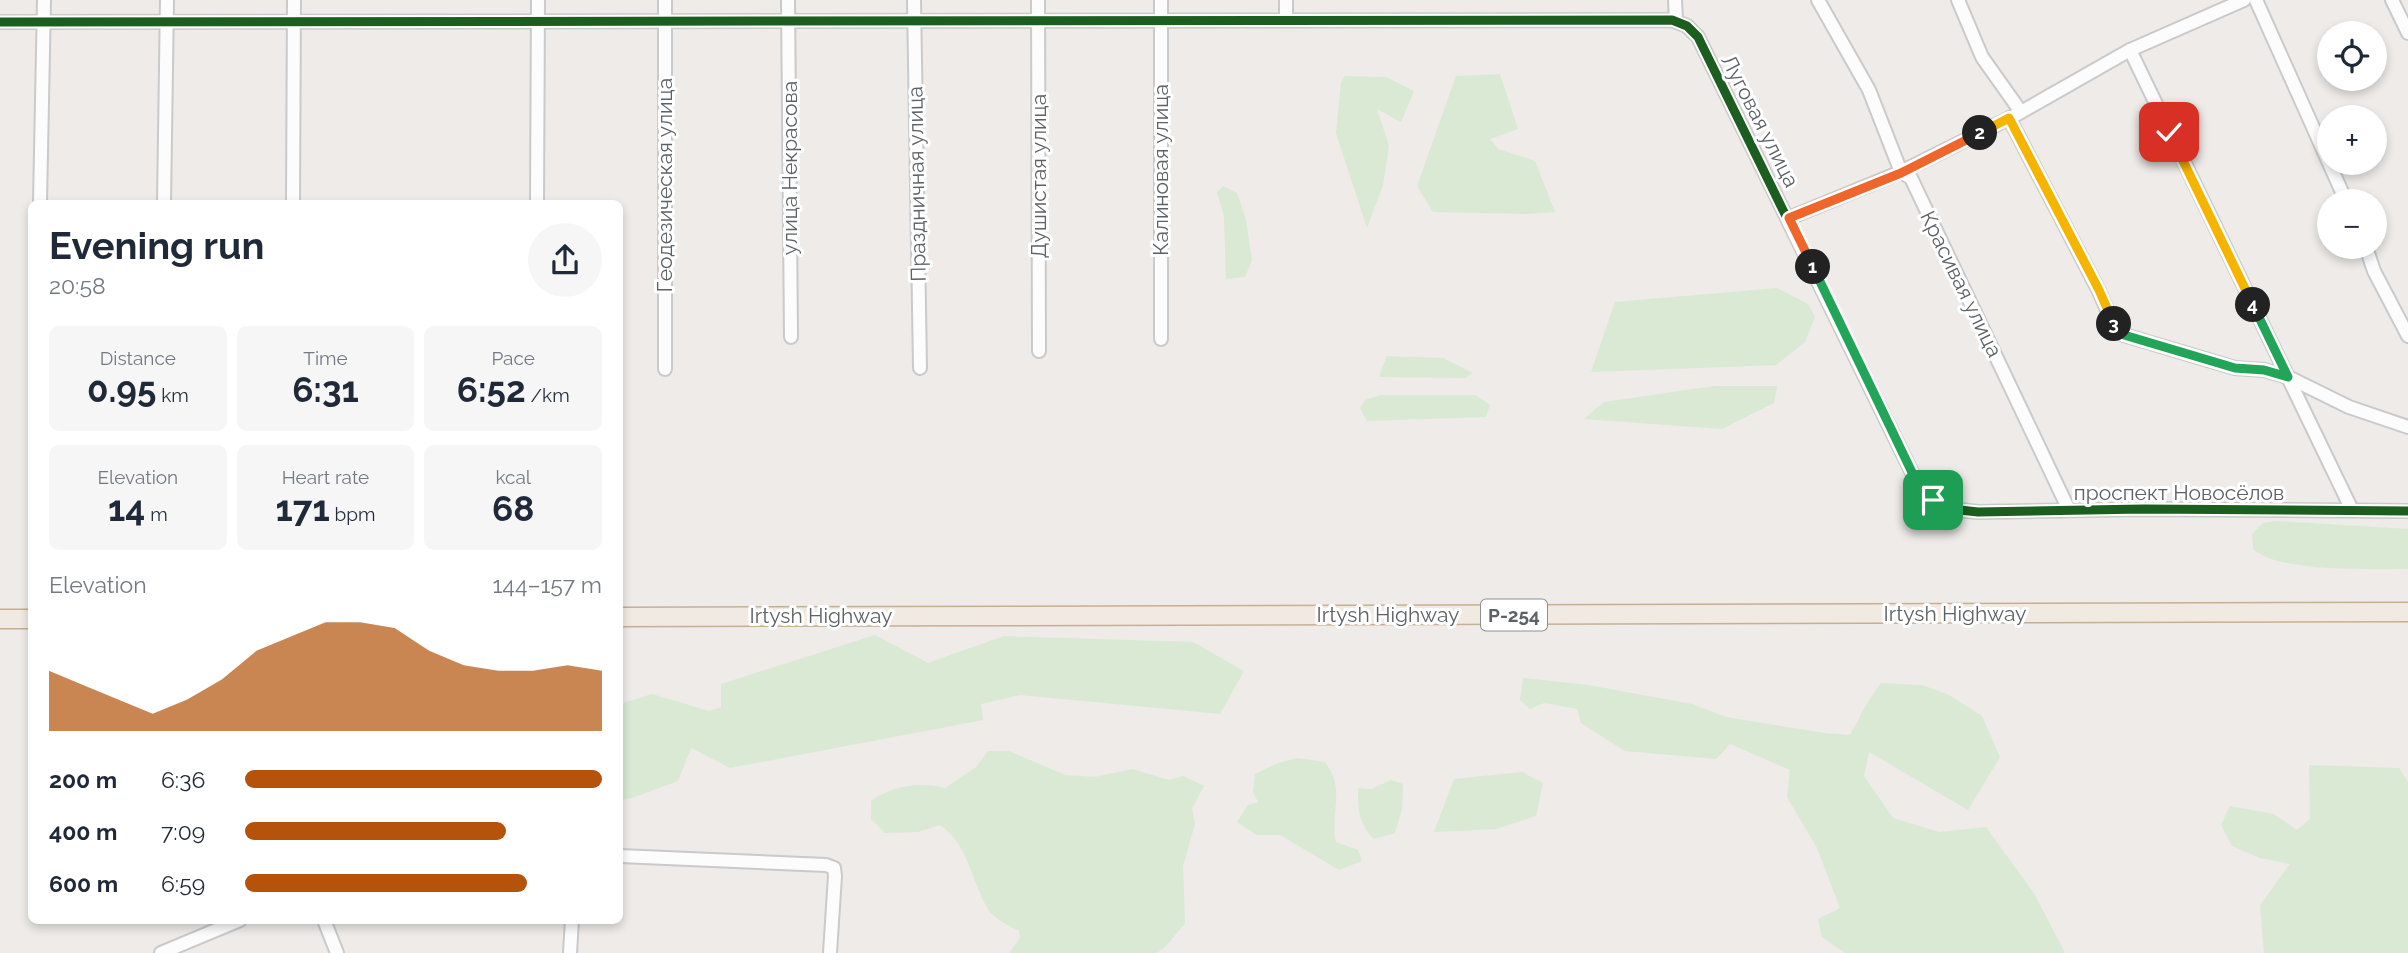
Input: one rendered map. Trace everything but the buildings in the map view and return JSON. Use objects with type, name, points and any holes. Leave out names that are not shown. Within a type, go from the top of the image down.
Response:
[{"type":"highway","name":"Irtysh Highway","points":[[623,617],[2408,612]]},
{"type":"highway","points":[[0,619],[28,619]]},
{"type":"street","points":[[40,200],[44,0]]},
{"type":"street","points":[[164,200],[167,0]]},
{"type":"street","points":[[293,200],[294,0]]},
{"type":"street","points":[[537,200],[538,0]]},
{"type":"street","name":"Геодезическая улица","points":[[665,0],[666,369]]},
{"type":"street","name":"улица Некрасова","points":[[788,0],[791,337]]},
{"type":"street","name":"Праздничная улица","points":[[914,0],[920,368]]},
{"type":"street","name":"Душистая улица","points":[[1038,0],[1039,351]]},
{"type":"street","name":"Калиновая улица","points":[[1161,0],[1161,340]]},
{"type":"street","points":[[1286,0],[1286,20]]},
{"type":"street","points":[[0,22],[1658,18],[1676,21],[1675,0]]},
{"type":"street","name":"Красивая улица","points":[[1818,0],[1870,90],[1901,173],[1911,178],[2069,510]]},
{"type":"street","points":[[1958,0],[1982,57],[2015,115],[2114,326],[2124,335],[2235,368],[2264,370],[2288,377],[2349,407],[2408,427]]},
{"type":"street","points":[[1789,218],[1901,173],[2015,115],[2130,50],[2244,0]]},
{"type":"street","points":[[2256,0],[2341,189]]},
{"type":"street","points":[[2392,0],[2408,33]]},
{"type":"street","name":"Луговая улица","points":[[1676,21],[1687,26],[1698,37],[1922,493],[1951,509]]},
{"type":"street","points":[[2130,50],[2352,510]]},
{"type":"street","points":[[2370,259],[2408,336]]},
{"type":"street","name":"проспект Новосёлов","points":[[1951,509],[1978,512],[2408,511]]},
{"type":"street","points":[[623,856],[826,865],[834,869],[835,876],[830,953]]},
{"type":"street","points":[[161,953],[230,924]]},
{"type":"street","points":[[326,924],[337,953]]},
{"type":"street","points":[[570,953],[572,924]]},
{"type":"green space","points":[[1500,74],[1518,129],[1490,139],[1498,149],[1535,161],[1555,212],[1433,212],[1417,186],[1456,76]]},
{"type":"green space","points":[[1345,76],[1386,77],[1414,91],[1401,122],[1377,109],[1389,146],[1383,185],[1367,228],[1336,133],[1341,83]]},
{"type":"green space","points":[[1223,186],[1237,193],[1246,220],[1252,260],[1245,277],[1226,279],[1224,216],[1217,192]]},
{"type":"green space","points":[[1777,288],[1808,304],[1815,317],[1805,342],[1776,365],[1591,372],[1615,302]]},
{"type":"green space","points":[[1387,356],[1443,358],[1473,373],[1465,378],[1379,377]]},
{"type":"green space","points":[[1714,386],[1777,386],[1774,403],[1722,429],[1584,419],[1604,402]]},
{"type":"green space","points":[[1380,395],[1475,395],[1490,405],[1486,417],[1367,421],[1360,408],[1365,400]]},
{"type":"green space","points":[[2276,521],[2408,529],[2408,569],[2327,568],[2304,566],[2266,557],[2253,549],[2252,534],[2263,523]]},
{"type":"green space","points":[[875,635],[928,663],[1004,636],[1193,642],[1244,671],[1220,714],[1020,695],[981,704],[983,720],[730,768],[691,748],[678,781],[623,800],[623,703],[652,694],[709,711],[721,707],[721,684]]},
{"type":"green space","points":[[1523,678],[1588,685],[1692,704],[1726,717],[1850,735],[1881,683],[1922,685],[1947,694],[1982,716],[2000,757],[1968,810],[1869,752],[1864,776],[1893,818],[1939,832],[1986,827],[2035,895],[2065,953],[1845,953],[1822,937],[1818,919],[1840,908],[1817,848],[1787,797],[1790,770],[1730,744],[1716,759],[1625,751],[1581,723],[1577,709],[1544,703],[1530,709],[1520,700]]},
{"type":"green space","points":[[988,751],[1009,751],[1065,775],[1095,777],[1132,769],[1169,780],[1183,776],[1204,786],[1192,808],[1195,824],[1183,866],[1185,924],[1164,948],[1156,953],[1009,953],[1020,938],[1019,931],[990,913],[963,853],[950,833],[940,825],[918,832],[885,833],[871,819],[871,801],[879,796],[897,788],[916,785],[945,788],[976,767]]},
{"type":"green space","points":[[1298,758],[1325,762],[1330,769],[1336,790],[1336,842],[1358,850],[1362,861],[1339,870],[1280,835],[1257,835],[1237,822],[1248,805],[1258,802],[1253,792],[1255,774],[1278,763]]},
{"type":"green space","points":[[2309,765],[2399,768],[2408,782],[2408,953],[2264,953],[2260,905],[2290,864],[2260,858],[2232,846],[2221,825],[2230,806],[2274,814],[2297,830],[2310,819]]},
{"type":"green space","points":[[1522,772],[1543,783],[1536,816],[1496,829],[1434,832],[1454,779]]},
{"type":"green space","points":[[1391,780],[1403,784],[1402,809],[1395,833],[1374,839],[1360,815],[1358,788],[1371,789]]},
{"type":"cycle path","points":[[0,22],[1672,20],[1687,26],[1698,37],[1922,493],[1951,509],[1978,512],[2143,509],[2408,511]]},
{"type":"route","points":[[1933,500],[1922,493],[1789,218],[1901,173],[2009,118],[2099,290],[2114,326],[2124,335],[2235,368],[2264,370],[2288,377],[2169,132]]}]
